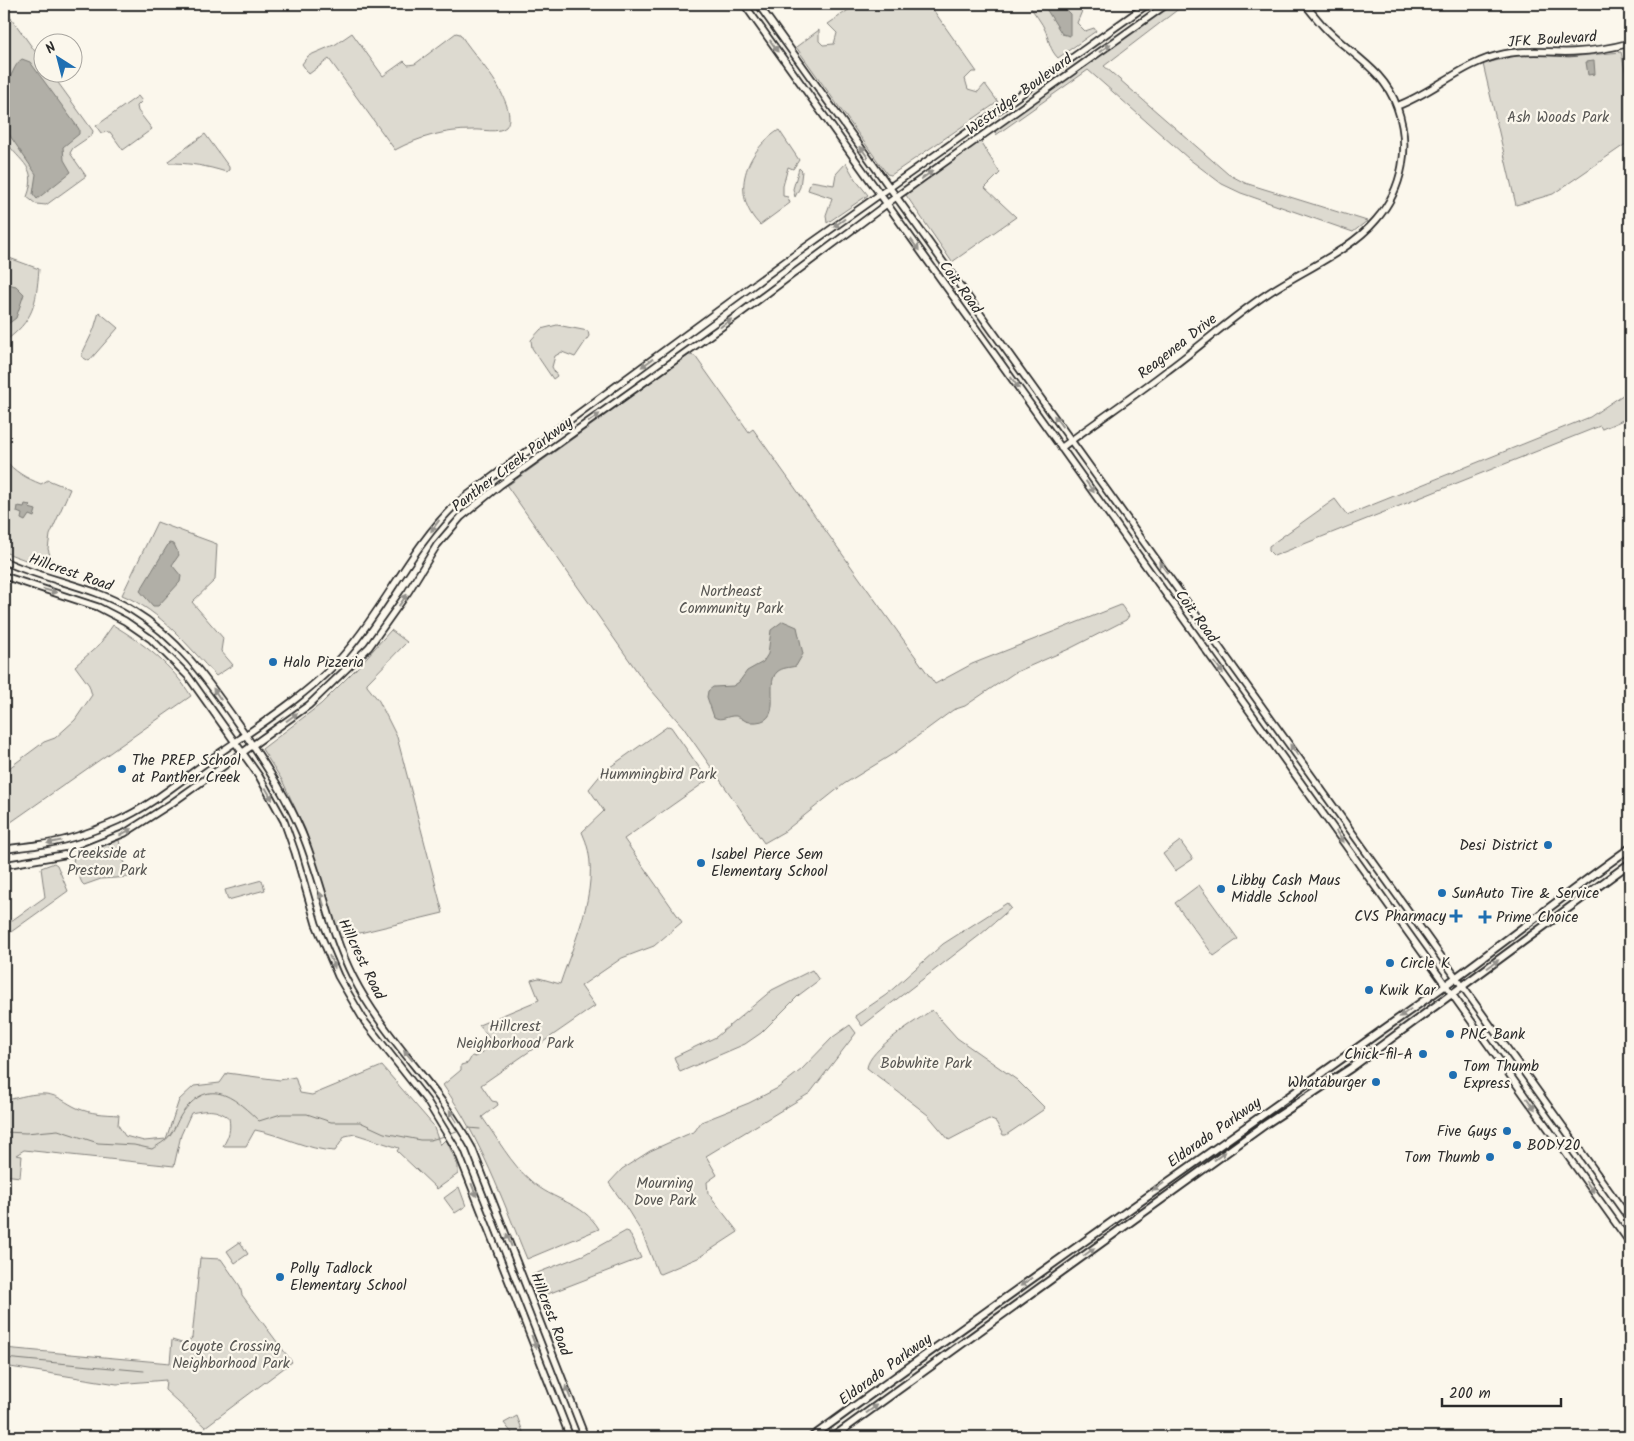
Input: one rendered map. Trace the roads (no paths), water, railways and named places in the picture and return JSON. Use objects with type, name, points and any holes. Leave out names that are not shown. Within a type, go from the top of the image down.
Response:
[{"type":"main road","name":"Coit Road","points":[[744,4],[1630,1244]]},
{"type":"main road","name":"Coit Road","points":[[758,4],[1630,1220]]},
{"type":"main road","name":"Westridge Boulevard","points":[[878,194],[1148,4]]},
{"type":"main road","name":"Westridge Boulevard","points":[[887,206],[896,197],[1167,4]]},
{"type":"main road","name":"Reagenea Drive","points":[[1061,448],[1170,369],[1227,322],[1368,229],[1389,203],[1398,184],[1404,157],[1404,138],[1397,106],[1377,73],[1327,30],[1305,4]]},
{"type":"main road","name":"JFK Boulevard","points":[[1397,106],[1418,97],[1459,70],[1495,56],[1524,51],[1573,52],[1630,43]]},
{"type":"main road","name":"Panther Creek Parkway","points":[[4,850],[70,838],[116,822],[150,802],[318,680],[346,653],[374,618],[412,557],[438,521],[457,503],[878,194]]},
{"type":"main road","name":"Panther Creek Parkway","points":[[4,865],[75,853],[125,833],[243,753],[309,705],[364,652],[408,592],[436,545],[460,517],[500,485],[887,206]]},
{"type":"main road","name":"Hillcrest Road","points":[[4,561],[93,590],[150,622],[175,643],[197,666],[253,746],[284,796],[303,835],[332,931],[361,992],[393,1037],[438,1094],[467,1139],[585,1437]]},
{"type":"main road","name":"Hillcrest Road","points":[[4,576],[89,603],[116,616],[143,633],[167,653],[188,676],[259,776],[284,821],[316,924],[338,976],[365,1022],[427,1101],[455,1146],[509,1276],[570,1437]]},
{"type":"main road","points":[[150,802],[158,812]]},
{"type":"main road","points":[[1350,851],[1360,844]]},
{"type":"main road","name":"Eldorado Parkway","points":[[812,1437],[1260,1114],[1445,985],[1630,848]]},
{"type":"main road","name":"Eldorado Parkway","points":[[833,1437],[1266,1124],[1377,1048],[1630,863]]},
{"type":"main road","points":[[1392,911],[1403,903]]},
{"type":"main road","points":[[1531,922],[1538,931]]},
{"type":"main road","points":[[1370,1038],[1377,1048]]},
{"type":"main road","points":[[1260,1114],[1266,1124]]},
{"type":"waterway","points":[[4,1132],[26,1133],[58,1130],[98,1143],[134,1145],[152,1149],[168,1137],[181,1115],[191,1103],[201,1096],[210,1093],[230,1097],[259,1121],[281,1114],[307,1114],[331,1122],[360,1122],[384,1133],[420,1140],[430,1140],[445,1136]]},
{"type":"waterway","points":[[468,1128],[480,1129]]},
{"type":"waterway","points":[[449,1134],[459,1130]]},
{"type":"waterway","points":[[4,1358],[144,1371]]},
{"type":"place","name":"Halo Pizzeria","points":[[273,662]]},
{"type":"place","name":"The PREP School at Panther Creek","points":[[122,769]]},
{"type":"place","name":"Desi District","points":[[1548,845]]},
{"type":"place","name":"Isabel Pierce Sem Elementary School","points":[[701,863]]},
{"type":"place","name":"Libby Cash Maus Middle School","points":[[1221,889]]},
{"type":"place","name":"SunAuto Tire & Service","points":[[1442,893]]},
{"type":"place","name":"CVS Pharmacy","points":[[1456,916]]},
{"type":"place","name":"Prime Choice","points":[[1485,917]]},
{"type":"place","name":"Circle K","points":[[1390,963]]},
{"type":"place","name":"Kwik Kar","points":[[1369,990]]},
{"type":"place","name":"PNC Bank","points":[[1450,1034]]},
{"type":"place","name":"Chick-fil-A","points":[[1423,1054]]},
{"type":"place","name":"Tom Thumb Express","points":[[1453,1075]]},
{"type":"place","name":"Whataburger","points":[[1376,1082]]},
{"type":"place","name":"Five Guys","points":[[1507,1131]]},
{"type":"place","name":"BODY20","points":[[1517,1145]]},
{"type":"place","name":"Tom Thumb","points":[[1490,1157]]},
{"type":"place","name":"Polly Tadlock Elementary School","points":[[280,1277]]},
{"type":"park label","name":"Ash Woods Park","points":[[1558,117]]},
{"type":"park label","name":"Northeast Community Park","points":[[731,600]]},
{"type":"park label","name":"Hummingbird Park","points":[[658,774]]},
{"type":"park label","name":"Creekside at Preston Park","points":[[107,862]]},
{"type":"park label","name":"Hillcrest Neighborhood Park","points":[[515,1034]]},
{"type":"park label","name":"Bobwhite Park","points":[[926,1063]]},
{"type":"park label","name":"Mourning Dove Park","points":[[665,1192]]},
{"type":"park label","name":"Coyote Crossing Neighborhood Park","points":[[231,1354]]}]
